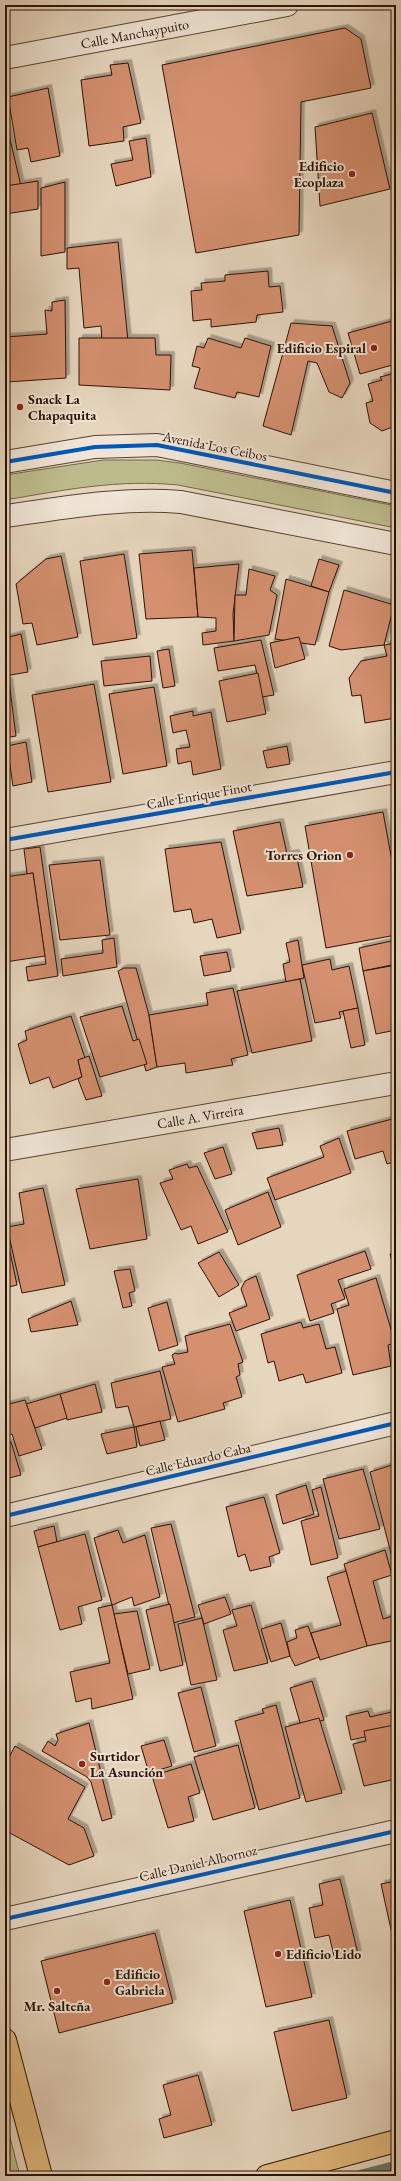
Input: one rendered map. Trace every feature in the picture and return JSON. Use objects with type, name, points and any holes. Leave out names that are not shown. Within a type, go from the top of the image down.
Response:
[{"type":"main road","points":[[5,2040],[41,2176]]},
{"type":"main road","points":[[267,2176],[396,2141]]},
{"type":"street","name":"Calle Manchaypuito","points":[[5,58],[287,5]]},
{"type":"street","name":"Avenida Los Ceibos","points":[[5,462],[95,447],[158,446],[396,493]]},
{"type":"street","points":[[5,516],[106,501],[154,500],[181,502],[396,544]]},
{"type":"street","name":"Calle Enrique Finot","points":[[5,840],[396,772]]},
{"type":"street","name":"Calle A. Virreira","points":[[5,1150],[396,1083]]},
{"type":"street","name":"Calle Eduardo Caba","points":[[5,1516],[396,1423]]},
{"type":"street","name":"Calle Daniel Albornoz","points":[[5,1919],[396,1831]]},
{"type":"shaded area","points":[[103,460],[156,460],[180,463],[396,506],[396,528],[178,485],[134,483],[112,484],[70,489],[5,500],[5,475]]},
{"type":"shaded area","points":[[5,2118],[20,2176],[8,2175],[5,2164]]},
{"type":"building","points":[[345,28],[361,39],[371,88],[301,102],[299,235],[196,253],[162,65]]},
{"type":"building","points":[[128,63],[141,123],[123,127],[124,141],[89,146],[81,80],[112,75],[110,65]]},
{"type":"building","points":[[48,88],[60,156],[31,162],[28,148],[17,150],[8,97]]},
{"type":"building","name":"Edificio Ecoplaza","points":[[372,113],[390,189],[320,206],[315,127]]},
{"type":"building","points":[[5,118],[21,186],[5,190]]},
{"type":"building","points":[[146,138],[151,177],[116,186],[111,164],[133,160],[129,141]]},
{"type":"building","points":[[38,181],[38,209],[5,214],[5,186]]},
{"type":"building","points":[[65,182],[65,252],[41,256],[41,188]]},
{"type":"building","points":[[118,242],[128,341],[102,343],[101,326],[84,328],[79,268],[67,269],[67,248]]},
{"type":"building","points":[[268,271],[269,287],[280,286],[283,312],[257,315],[256,322],[211,327],[211,319],[193,321],[191,291],[202,290],[201,283],[225,281],[225,275]]},
{"type":"building","points":[[65,300],[66,378],[7,382],[5,337],[47,334],[45,310],[52,311],[52,302]]},
{"type":"building","name":"Edificio Espiral","points":[[396,320],[396,364],[360,374],[348,333]]},
{"type":"building","points":[[291,323],[332,326],[350,383],[342,398],[329,392],[317,363],[308,361],[291,435],[263,426]]},
{"type":"building","points":[[79,338],[155,338],[156,355],[171,355],[170,390],[79,385]]},
{"type":"building","points":[[208,338],[241,348],[245,338],[271,346],[259,397],[237,392],[235,398],[194,388],[200,368],[192,366],[197,346],[204,348]]},
{"type":"building","points":[[396,373],[396,428],[395,426],[382,431],[370,423],[366,403],[373,401],[368,384],[382,380],[380,377]]},
{"type":"building","points":[[192,550],[198,617],[146,619],[139,554]]},
{"type":"building","points":[[124,554],[137,638],[93,645],[80,561]]},
{"type":"building","points":[[61,556],[78,637],[37,645],[32,623],[23,624],[16,584],[46,559]]},
{"type":"building","points":[[319,559],[339,565],[329,592],[311,586]]},
{"type":"building","points":[[239,564],[233,614],[234,641],[203,645],[202,633],[216,631],[216,618],[198,617],[194,568]]},
{"type":"building","points":[[249,569],[275,576],[270,590],[277,595],[269,635],[234,641],[235,595],[246,595]]},
{"type":"building","points":[[286,579],[329,592],[315,645],[275,639]]},
{"type":"building","points":[[344,590],[394,605],[384,645],[341,650],[329,646]]},
{"type":"building","points":[[21,634],[28,672],[5,676],[5,638]]},
{"type":"building","points":[[299,637],[305,659],[275,668],[270,643]]},
{"type":"building","points":[[261,640],[274,695],[262,697],[255,665],[218,671],[214,648]]},
{"type":"building","points":[[396,643],[396,718],[365,723],[361,695],[352,696],[349,678],[361,661],[387,656],[384,645]]},
{"type":"building","points":[[169,649],[175,686],[163,688],[157,651]]},
{"type":"building","points":[[150,656],[152,681],[104,686],[101,661]]},
{"type":"building","points":[[258,673],[266,714],[227,722],[219,681]]},
{"type":"building","points":[[9,681],[16,736],[5,738],[5,682]]},
{"type":"building","points":[[94,684],[111,782],[48,792],[32,695]]},
{"type":"building","points":[[154,687],[167,766],[123,774],[109,694]]},
{"type":"building","points":[[193,711],[193,716],[211,712],[221,769],[193,775],[191,761],[178,764],[176,749],[190,747],[186,730],[173,733],[170,716]]},
{"type":"building","points":[[26,742],[32,782],[13,786],[7,746]]},
{"type":"building","points":[[287,746],[290,764],[267,768],[263,751]]},
{"type":"building","name":"Torres Orion","points":[[383,812],[396,883],[396,935],[326,948],[305,826]]},
{"type":"building","points":[[280,822],[287,854],[296,853],[303,887],[247,896],[233,831]]},
{"type":"building","points":[[221,842],[241,933],[217,938],[212,919],[194,923],[191,909],[174,912],[165,849]]},
{"type":"building","points":[[40,847],[58,976],[28,981],[26,967],[46,964],[33,873],[27,874],[24,849]]},
{"type":"building","points":[[100,860],[110,935],[60,940],[49,865]]},
{"type":"building","points":[[33,873],[45,956],[5,962],[5,877]]},
{"type":"building","points":[[114,938],[117,967],[63,976],[61,959],[103,953],[102,940]]},
{"type":"building","points":[[298,940],[304,978],[286,982],[283,964],[290,962],[286,943]]},
{"type":"building","points":[[396,940],[396,964],[363,971],[359,948]]},
{"type":"building","points":[[227,952],[231,971],[204,976],[200,956]]},
{"type":"building","points":[[330,959],[332,970],[349,966],[358,1008],[339,1012],[341,1018],[315,1023],[302,965]]},
{"type":"building","points":[[396,965],[396,1030],[376,1034],[363,971]]},
{"type":"building","points":[[124,968],[136,968],[149,1015],[157,1067],[146,1071],[118,971]]},
{"type":"building","points":[[300,979],[312,1041],[252,1053],[237,991]]},
{"type":"building","points":[[233,988],[248,1055],[231,1059],[233,1065],[186,1073],[185,1063],[157,1067],[149,1015],[208,1005],[206,993]]},
{"type":"building","points":[[122,1006],[133,1041],[139,1039],[147,1064],[100,1077],[80,1017]]},
{"type":"building","points":[[358,1008],[365,1045],[351,1048],[343,1011]]},
{"type":"building","points":[[71,1016],[85,1058],[78,1060],[82,1077],[53,1088],[49,1077],[30,1084],[18,1044],[27,1040],[25,1031]]},
{"type":"building","points":[[89,1056],[102,1096],[86,1100],[78,1079],[82,1077],[78,1060]]},
{"type":"building","points":[[396,1118],[396,1161],[387,1164],[383,1151],[355,1159],[347,1131]]},
{"type":"building","points":[[279,1128],[283,1145],[257,1149],[252,1133]]},
{"type":"building","points":[[339,1138],[351,1173],[275,1200],[267,1178],[324,1157],[320,1146]]},
{"type":"building","points":[[223,1147],[232,1174],[215,1179],[204,1153]]},
{"type":"building","points":[[187,1164],[189,1168],[197,1166],[228,1232],[198,1244],[191,1226],[181,1230],[160,1183],[173,1179],[169,1170]]},
{"type":"building","points":[[138,1179],[147,1239],[90,1249],[76,1189]]},
{"type":"building","points":[[43,1188],[65,1285],[22,1293],[7,1227],[24,1224],[19,1193]]},
{"type":"building","points":[[268,1192],[281,1227],[238,1245],[225,1210]]},
{"type":"building","points":[[5,1228],[17,1285],[5,1288]]},
{"type":"building","points":[[365,1251],[371,1269],[338,1280],[345,1299],[331,1304],[334,1313],[310,1321],[297,1275]]},
{"type":"building","points":[[219,1252],[239,1285],[219,1297],[198,1263]]},
{"type":"building","points":[[396,1252],[396,1278],[390,1254]]},
{"type":"building","points":[[130,1269],[135,1291],[129,1293],[132,1306],[123,1308],[114,1271]]},
{"type":"building","points":[[256,1276],[270,1319],[236,1331],[229,1313],[247,1306],[241,1289],[245,1281]]},
{"type":"building","points":[[376,1278],[395,1343],[388,1345],[391,1366],[353,1375],[337,1309],[349,1305],[344,1289]]},
{"type":"building","points":[[71,1301],[78,1325],[31,1332],[28,1319]]},
{"type":"building","points":[[167,1302],[178,1345],[159,1351],[148,1308]]},
{"type":"building","points":[[301,1322],[303,1328],[319,1324],[326,1349],[335,1347],[342,1373],[306,1383],[303,1374],[279,1381],[274,1361],[268,1363],[261,1334]]},
{"type":"building","points":[[230,1324],[243,1362],[238,1364],[240,1375],[236,1377],[242,1397],[223,1403],[225,1409],[178,1422],[162,1367],[175,1364],[172,1355],[175,1353],[178,1354],[188,1352],[185,1336]]},
{"type":"building","points":[[160,1371],[171,1419],[134,1427],[128,1406],[116,1408],[111,1383]]},
{"type":"building","points":[[95,1384],[102,1412],[67,1420],[60,1394]]},
{"type":"building","points":[[60,1394],[67,1418],[35,1428],[26,1404]]},
{"type":"building","points":[[25,1400],[42,1449],[19,1456],[12,1434],[5,1436],[5,1405]]},
{"type":"building","points":[[160,1421],[165,1440],[140,1446],[136,1427]]},
{"type":"building","points":[[134,1427],[137,1447],[107,1454],[101,1434]]},
{"type":"building","points":[[11,1442],[21,1475],[5,1479],[5,1444]]},
{"type":"building","points":[[392,1465],[396,1478],[395,1569],[370,1472]]},
{"type":"building","points":[[363,1469],[380,1529],[339,1539],[323,1479]]},
{"type":"building","points":[[306,1485],[314,1514],[283,1524],[276,1495]]},
{"type":"building","points":[[321,1487],[338,1558],[311,1565],[301,1521],[319,1516],[312,1490]]},
{"type":"building","points":[[264,1497],[280,1553],[269,1557],[271,1566],[250,1571],[245,1554],[238,1557],[226,1507]]},
{"type":"building","points":[[171,1524],[195,1617],[173,1623],[151,1528]]},
{"type":"building","points":[[54,1526],[57,1542],[38,1547],[34,1531]]},
{"type":"building","points":[[118,1530],[123,1543],[145,1535],[160,1597],[134,1606],[132,1597],[112,1605],[94,1538]]},
{"type":"building","points":[[85,1534],[102,1600],[78,1607],[82,1624],[60,1630],[38,1547]]},
{"type":"building","points":[[385,1550],[392,1575],[373,1581],[383,1619],[396,1615],[396,1640],[367,1646],[344,1564]]},
{"type":"building","points":[[346,1571],[367,1646],[320,1660],[311,1633],[341,1625],[327,1577]]},
{"type":"building","points":[[225,1597],[231,1614],[204,1624],[198,1605]]},
{"type":"building","points":[[170,1604],[183,1665],[160,1671],[146,1610]]},
{"type":"building","points":[[112,1605],[133,1699],[92,1709],[91,1698],[76,1702],[70,1672],[110,1663],[98,1608]]},
{"type":"building","points":[[251,1605],[268,1663],[234,1671],[223,1630],[237,1626],[232,1610]]},
{"type":"building","points":[[137,1611],[150,1669],[128,1674],[114,1614]]},
{"type":"building","points":[[202,1618],[217,1680],[191,1685],[178,1624]]},
{"type":"building","points":[[281,1623],[290,1656],[271,1662],[261,1629]]},
{"type":"building","points":[[308,1626],[319,1657],[295,1666],[290,1656],[287,1642],[297,1638],[295,1630]]},
{"type":"building","points":[[396,1640],[396,1655],[393,1641]]},
{"type":"building","points":[[312,1681],[324,1720],[301,1726],[290,1688]]},
{"type":"building","points":[[201,1687],[216,1746],[194,1752],[178,1693]]},
{"type":"building","points":[[276,1705],[300,1798],[259,1810],[235,1721],[264,1713],[262,1709]]},
{"type":"building","points":[[368,1711],[370,1717],[396,1711],[396,1730],[351,1740],[346,1716]]},
{"type":"building","points":[[319,1718],[342,1793],[306,1802],[285,1727]]},
{"type":"building","name":"Surtidor La Asunción","points":[[89,1723],[112,1818],[102,1821],[91,1782],[87,1777],[42,1751],[48,1741],[55,1746],[58,1740],[56,1734]]},
{"type":"building","points":[[394,1725],[396,1727],[396,1779],[364,1786],[353,1744],[366,1741],[364,1731]]},
{"type":"building","points":[[164,1740],[172,1766],[149,1773],[141,1746]]},
{"type":"building","points":[[238,1745],[255,1808],[213,1820],[194,1757]]},
{"type":"building","points":[[15,1746],[85,1787],[68,1819],[84,1828],[94,1856],[69,1865],[8,1832],[5,1820],[5,1765]]},
{"type":"building","points":[[191,1764],[200,1793],[188,1797],[194,1821],[168,1828],[152,1776]]},
{"type":"building","points":[[340,1879],[358,1954],[335,1960],[329,1935],[315,1938],[309,1908],[323,1905],[319,1884]]},
{"type":"building","points":[[396,1881],[396,1952],[381,1884]]},
{"type":"building","name":"Edificio Lido","points":[[290,1900],[312,1997],[266,2007],[244,1911]]},
{"type":"building","name":"Edificio Gabriela","points":[[155,1933],[173,2003],[59,2033],[41,1961]]},
{"type":"building","points":[[329,2020],[347,2098],[292,2111],[274,2032]]},
{"type":"building","points":[[198,2075],[212,2125],[164,2138],[159,2119],[171,2115],[163,2085]]},
{"type":"waterway","points":[[354,2176],[396,2165]]},
{"type":"cycle path","points":[[5,462],[95,447],[157,445],[396,493]]},
{"type":"cycle path","points":[[5,840],[396,772]]},
{"type":"cycle path","points":[[5,1516],[396,1423]]},
{"type":"cycle path","points":[[5,1919],[396,1831]]},
{"type":"place","name":"Edificio Ecoplaza","points":[[352,174]]},
{"type":"place","name":"Edificio Espiral","points":[[374,348]]},
{"type":"place","name":"Snack La Chapaquita","points":[[20,407]]},
{"type":"place","name":"Torres Orion","points":[[350,855]]},
{"type":"place","name":"Surtidor La Asunción","points":[[82,1764]]},
{"type":"place","name":"Edificio Lido","points":[[278,1954]]},
{"type":"place","name":"Edificio Gabriela","points":[[107,1982]]},
{"type":"place","name":"Mr. Salteña","points":[[57,1991]]}]
